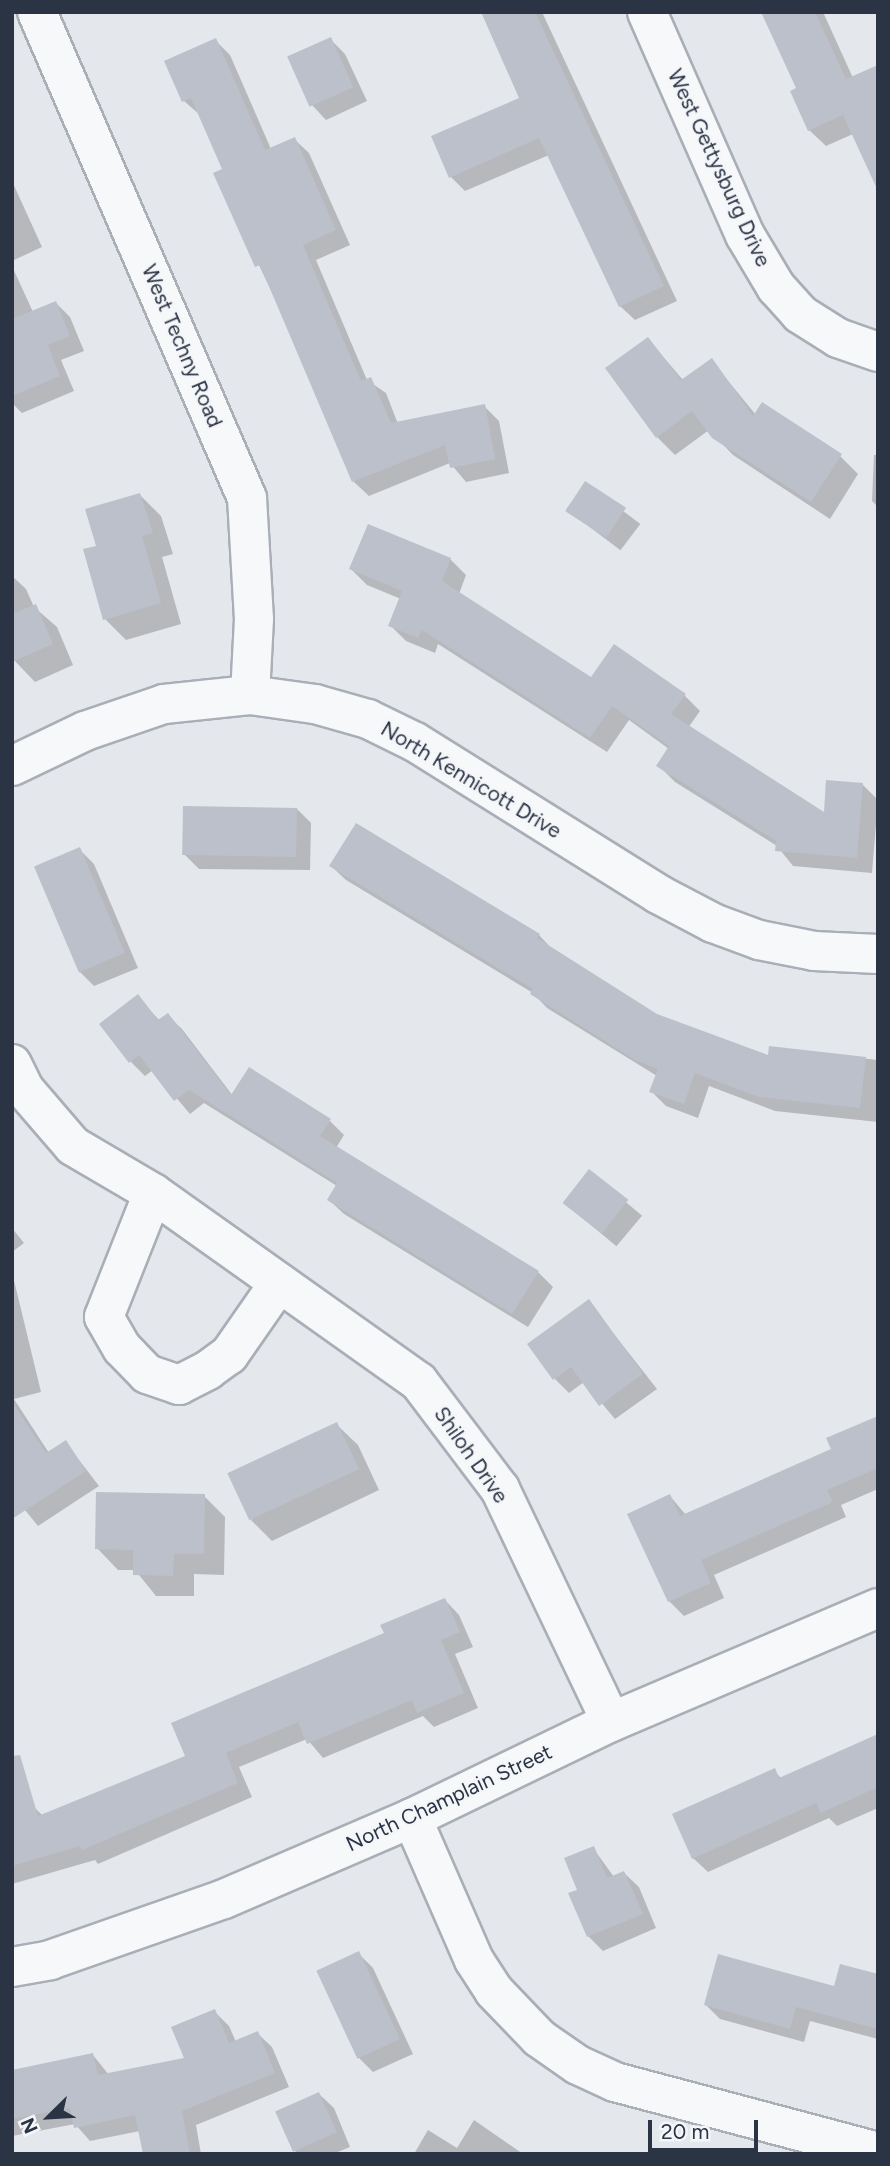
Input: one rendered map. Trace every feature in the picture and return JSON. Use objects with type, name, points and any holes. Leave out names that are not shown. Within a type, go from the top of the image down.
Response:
[{"type":"street","name":"West Techny Road","points":[[37,12],[247,498],[254,619],[250,695]]},
{"type":"street","name":"West Gettysburg Drive","points":[[648,12],[746,235],[776,287],[800,314],[838,338],[878,352]]},
{"type":"street","name":"North Kennicott Drive","points":[[12,766],[85,731],[164,704],[250,695],[315,704],[368,719],[713,923],[759,940],[814,951],[878,954]]},
{"type":"street","name":"Shiloh Drive","points":[[12,1064],[24,1089],[73,1146],[153,1194],[419,1382],[499,1489],[611,1722]]},
{"type":"street","points":[[153,1194],[104,1317],[122,1348],[147,1374],[178,1385],[208,1370],[229,1355],[279,1283]]},
{"type":"street","name":"North Champlain Street","points":[[12,1968],[50,1960],[166,1921],[412,1818],[611,1722],[878,1608]]},
{"type":"street","points":[[412,1818],[474,1960],[494,1991],[539,2038],[578,2065],[614,2081],[878,2152]]},
{"type":"building","points":[[481,12],[535,12],[664,286],[619,307],[539,138],[449,178],[431,136],[519,98]]},
{"type":"building","points":[[761,12],[815,12],[846,79],[878,65],[878,191],[843,115],[808,131],[790,91],[796,88]]},
{"type":"building","points":[[331,37],[353,87],[310,107],[287,57]]},
{"type":"building","points":[[216,38],[265,150],[295,137],[336,230],[303,245],[361,381],[371,377],[391,423],[485,404],[495,459],[450,468],[445,445],[352,482],[260,265],[255,267],[213,173],[222,169],[191,98],[182,102],[164,61]]},
{"type":"building","points":[[56,301],[70,336],[48,345],[60,376],[12,396],[12,319]]},
{"type":"building","points":[[648,337],[681,380],[712,358],[753,416],[762,402],[842,454],[811,502],[712,438],[692,411],[656,438],[605,368]]},
{"type":"building","points":[[585,481],[626,508],[606,538],[565,511]]},
{"type":"building","points":[[140,493],[153,533],[142,536],[161,603],[103,620],[83,549],[96,546],[85,509]]},
{"type":"building","points":[[368,524],[451,558],[442,581],[591,677],[614,644],[686,694],[671,714],[824,812],[826,780],[863,783],[857,858],[775,851],[776,841],[656,766],[669,746],[612,706],[590,738],[422,630],[418,638],[388,626],[402,591],[349,569]]},
{"type":"building","points":[[36,604],[53,644],[12,662],[12,614]]},
{"type":"building","points":[[183,806],[297,808],[296,857],[182,855]]},
{"type":"building","points":[[356,823],[540,934],[537,938],[657,1014],[768,1055],[769,1046],[866,1057],[860,1108],[759,1097],[695,1073],[684,1104],[649,1092],[658,1069],[635,1060],[530,994],[533,989],[329,866]]},
{"type":"building","points":[[80,847],[125,953],[79,972],[34,867]]},
{"type":"building","points":[[138,994],[158,1020],[168,1013],[231,1095],[249,1067],[331,1119],[320,1136],[539,1271],[512,1314],[327,1200],[337,1183],[189,1090],[174,1101],[139,1055],[129,1063],[99,1024]]},
{"type":"building","points":[[589,1169],[628,1200],[602,1234],[563,1203]]},
{"type":"building","points":[[589,1299],[643,1374],[599,1406],[571,1367],[553,1380],[527,1344]]},
{"type":"building","points":[[12,1402],[46,1453],[66,1440],[86,1471],[12,1519]]},
{"type":"building","points":[[878,1416],[878,1468],[827,1490],[833,1502],[701,1560],[711,1583],[668,1602],[627,1514],[670,1494],[680,1516],[831,1449],[826,1438]]},
{"type":"building","points":[[337,1422],[359,1469],[249,1520],[227,1473]]},
{"type":"building","points":[[96,1492],[205,1494],[204,1554],[174,1554],[173,1576],[133,1575],[133,1550],[95,1549]]},
{"type":"building","points":[[445,1598],[460,1632],[441,1640],[464,1693],[417,1713],[412,1700],[307,1744],[298,1722],[226,1753],[238,1783],[82,1850],[80,1846],[12,1866],[12,1756],[20,1755],[38,1816],[185,1756],[171,1723],[384,1633],[380,1625]]},
{"type":"building","points":[[878,1734],[878,1787],[821,1813],[816,1803],[692,1859],[672,1814],[775,1768],[779,1778]]},
{"type":"building","points":[[594,1846],[607,1878],[624,1871],[643,1914],[587,1937],[568,1893],[577,1890],[564,1858]]},
{"type":"building","points":[[359,1951],[400,2039],[357,2059],[316,1971]]},
{"type":"building","points":[[718,1954],[834,1986],[840,1964],[878,1974],[878,2029],[796,2007],[790,2029],[704,2005]]},
{"type":"building","points":[[215,2009],[229,2043],[258,2031],[275,2073],[182,2111],[190,2154],[143,2154],[135,2115],[74,2128],[70,2108],[12,2119],[12,2070],[93,2053],[98,2075],[184,2058],[171,2027]]},
{"type":"building","points":[[319,2092],[337,2132],[293,2152],[275,2112]]}]
